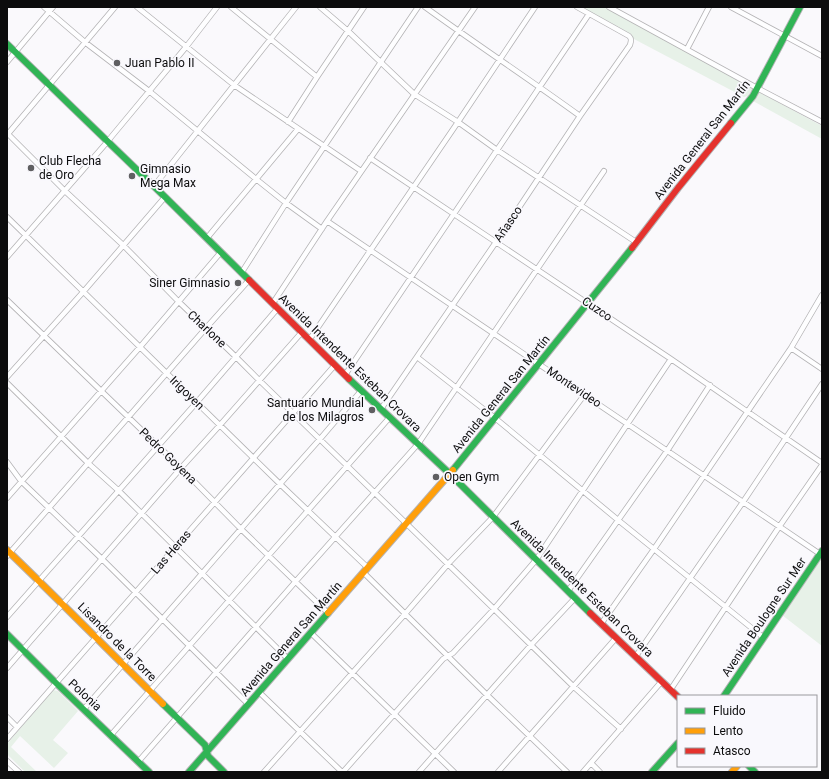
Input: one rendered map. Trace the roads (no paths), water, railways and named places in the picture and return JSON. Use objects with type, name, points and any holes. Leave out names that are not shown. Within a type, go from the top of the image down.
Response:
[{"type":"main road","name":"Avenida General San Martín","points":[[189,772],[450,474],[588,303],[678,188],[753,96],[800,7]]},
{"type":"main road","name":"Avenida Intendente Esteban Crovara","points":[[7,44],[242,272],[361,391],[450,474],[574,598],[677,696]]},
{"type":"main road","name":"Avenida Boulogne Sur Mer","points":[[725,695],[821,552]]},
{"type":"main road","name":"Lisandro de la Torre","points":[[8,553],[63,604],[205,745],[208,756],[224,772]]},
{"type":"main road","name":"Polonia","points":[[7,634],[149,772]]},
{"type":"main road","points":[[652,772],[677,744]]},
{"type":"street","points":[[44,7],[86,43],[286,203],[322,228]]},
{"type":"street","points":[[7,62],[53,7]]},
{"type":"street","points":[[7,134],[86,43],[115,7]]},
{"type":"street","points":[[137,7],[234,85],[361,171]]},
{"type":"street","points":[[7,257],[108,141],[217,7]]},
{"type":"street","points":[[231,7],[317,77]]},
{"type":"street","points":[[154,186],[296,7]]},
{"type":"street","points":[[320,7],[348,31],[414,94],[636,242]]},
{"type":"street","points":[[288,122],[364,7]]},
{"type":"street","points":[[242,272],[286,203],[418,7]]},
{"type":"street","points":[[425,7],[580,116]]},
{"type":"street","points":[[273,303],[322,228],[475,7]]},
{"type":"street","points":[[308,338],[312,336],[371,250],[535,7]]},
{"type":"street","points":[[345,375],[589,14],[577,7]]},
{"type":"street","points":[[609,7],[618,9],[757,88],[822,122]]},
{"type":"street","points":[[687,49],[709,7]]},
{"type":"street","points":[[731,7],[822,56]]},
{"type":"street","name":"Añasco","points":[[381,409],[630,45],[631,38],[626,34],[589,14]]},
{"type":"street","points":[[207,238],[298,129]]},
{"type":"street","name":"Charlone","points":[[7,134],[348,465],[531,646],[621,729]]},
{"type":"street","name":"Cuzco","points":[[370,158],[710,385],[822,464]]},
{"type":"street","points":[[138,762],[374,492],[418,444],[604,171]]},
{"type":"street","points":[[7,377],[165,197]]},
{"type":"street","name":"Irigoyen","points":[[7,217],[368,568]]},
{"type":"street","name":"Montevideo","points":[[328,221],[779,527],[821,552]]},
{"type":"street","points":[[7,498],[140,347],[221,252]]},
{"type":"street","points":[[8,553],[50,508],[206,328],[250,280]]},
{"type":"street","points":[[601,624],[791,348],[822,295]]},
{"type":"street","name":"Pedro Goyena","points":[[7,300],[328,613]]},
{"type":"street","points":[[7,617],[278,308]]},
{"type":"street","points":[[7,668],[142,514],[180,468],[302,332]]},
{"type":"street","points":[[791,348],[822,370]]},
{"type":"street","points":[[417,357],[495,418],[764,638]]},
{"type":"street","points":[[259,692],[342,772],[443,659],[453,653],[494,609],[536,560],[671,359]]},
{"type":"street","name":"Las Heras","points":[[7,739],[214,502],[294,413],[335,364]]},
{"type":"street","points":[[7,383],[230,600],[288,659]]},
{"type":"street","points":[[636,656],[743,502],[822,384]]},
{"type":"street","points":[[568,591],[667,451],[710,385]]},
{"type":"street","points":[[84,709],[361,391]]},
{"type":"street","points":[[264,772],[448,564],[493,517],[585,394]]},
{"type":"street","points":[[111,735],[390,417]]},
{"type":"street","points":[[7,462],[21,481],[163,618],[248,704]]},
{"type":"street","points":[[670,689],[822,464]]},
{"type":"street","points":[[364,573],[448,657],[568,772]]},
{"type":"street","points":[[419,772],[574,598]]},
{"type":"street","points":[[311,633],[454,772]]},
{"type":"street","points":[[498,772],[616,638]]},
{"type":"street","points":[[583,772],[662,682]]},
{"type":"street","points":[[7,717],[17,727]]},
{"type":"street","points":[[7,761],[16,771]]},
{"type":"street","points":[[591,763],[600,772]]},
{"type":"place","name":"Juan Pablo II","points":[[117,63]]},
{"type":"place","name":"Club Flecha de Oro","points":[[31,168]]},
{"type":"place","name":"Gimnasio Mega Max","points":[[132,176]]},
{"type":"place","name":"Siner Gimnasio","points":[[238,283]]},
{"type":"place","name":"Santuario Mundial de los Milagros","points":[[372,410]]},
{"type":"place","name":"Open Gym","points":[[436,477]]}]
